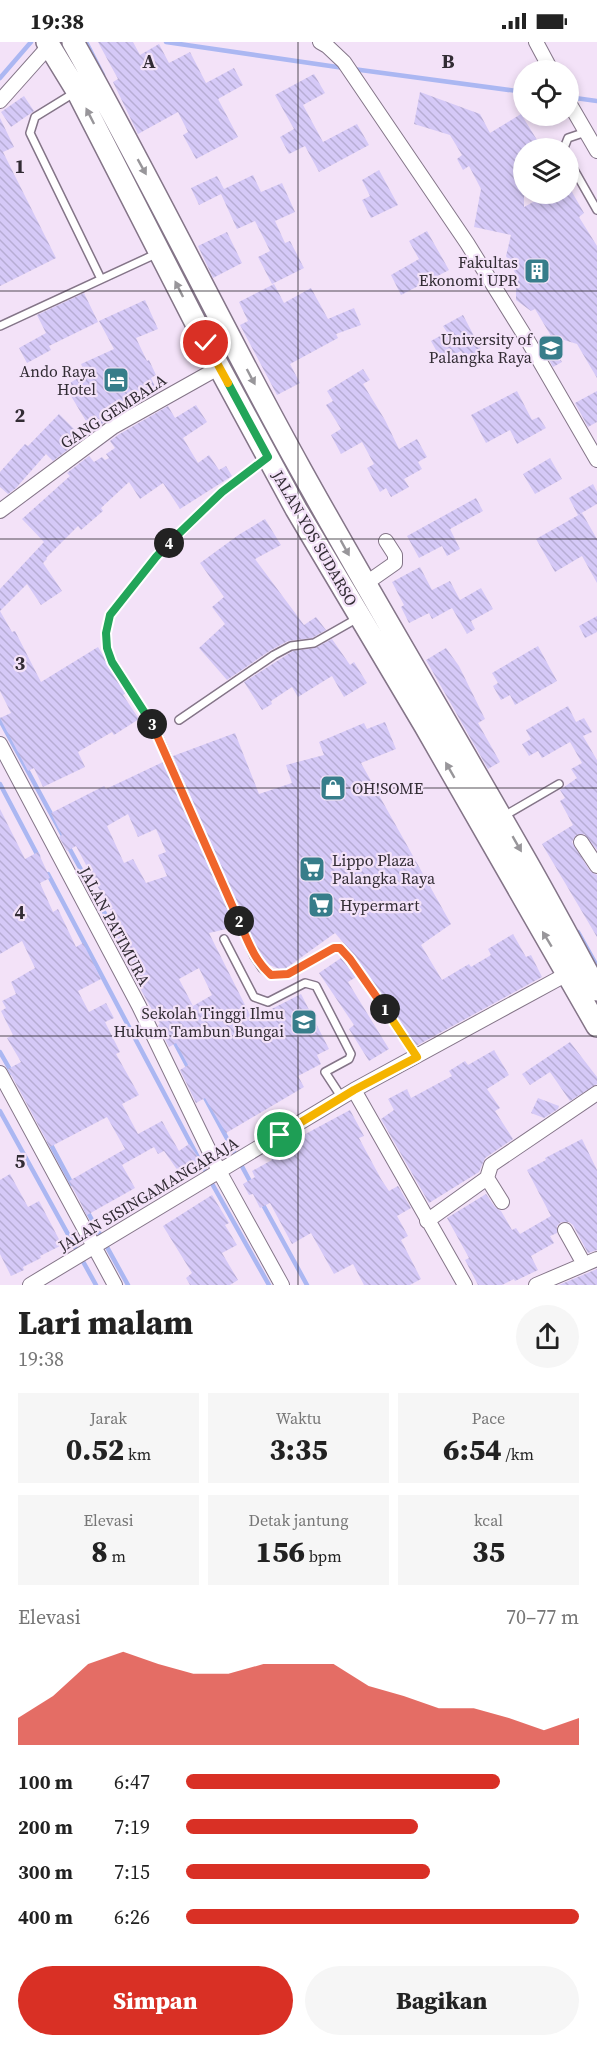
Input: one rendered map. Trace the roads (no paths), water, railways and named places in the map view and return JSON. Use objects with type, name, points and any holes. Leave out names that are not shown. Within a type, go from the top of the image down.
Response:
[{"type":"main road","name":"JALAN YOS SUDARSO","points":[[73,42],[154,189],[222,323],[331,523],[595,981]]},
{"type":"main road","name":"JALAN YOS SUDARSO","points":[[48,44],[77,91],[268,457],[597,1026]]},
{"type":"main road","points":[[203,336],[222,323]]},
{"type":"main road","points":[[313,536],[331,523]]},
{"type":"street","points":[[320,42],[344,62],[467,243],[528,341],[597,460]]},
{"type":"street","points":[[536,42],[546,60]]},
{"type":"street","points":[[3,91],[48,44]]},
{"type":"street","points":[[579,120],[597,150]]},
{"type":"street","name":"GANG GEMBALA","points":[[0,511],[113,427],[220,368]]},
{"type":"street","points":[[365,584],[395,564],[395,555],[386,542]]},
{"type":"street","name":"JALAN PATIMURA","points":[[0,744],[139,1006],[219,1171],[282,1285]]},
{"type":"street","points":[[581,842],[597,866]]},
{"type":"street","name":"JALAN SISINGAMANGARAJA","points":[[30,1285],[354,1090],[567,974]]},
{"type":"street","points":[[0,1073],[115,1285]]},
{"type":"street","points":[[354,1090],[465,1285]]},
{"type":"street","points":[[427,1221],[487,1178],[494,1163],[597,1093]]},
{"type":"street","points":[[487,1178],[502,1202]]},
{"type":"street","points":[[536,1285],[591,1261],[565,1230]]},
{"type":"lane","points":[[77,91],[34,117],[30,133],[101,279]]},
{"type":"lane","points":[[568,138],[586,132]]},
{"type":"lane","points":[[579,178],[597,210]]},
{"type":"lane","points":[[0,326],[160,252]]},
{"type":"lane","points":[[268,457],[209,504],[156,557],[110,615],[106,633],[107,648],[112,662],[156,730],[254,956],[262,968],[271,975],[288,974],[334,948],[340,948],[350,959],[417,1057]]},
{"type":"lane","points":[[179,720],[274,655],[291,646],[314,643],[360,617]]},
{"type":"lane","points":[[501,817],[559,784]]},
{"type":"lane","points":[[224,939],[254,998],[268,1002],[305,983],[316,986],[351,1054],[349,1059],[325,1072],[342,1098]]},
{"type":"waterway","points":[[0,78],[31,42]]},
{"type":"waterway","points":[[86,42],[103,75]]},
{"type":"waterway","points":[[166,42],[344,68]]},
{"type":"waterway","points":[[353,69],[513,91]]},
{"type":"waterway","points":[[579,99],[597,101]]},
{"type":"waterway","points":[[0,720],[62,834]]},
{"type":"waterway","points":[[0,784],[38,856]]},
{"type":"waterway","points":[[67,844],[115,932]]},
{"type":"waterway","points":[[48,874],[210,1180],[269,1285]]},
{"type":"waterway","points":[[578,932],[597,966]]},
{"type":"waterway","points":[[173,1039],[189,1069]]},
{"type":"waterway","points":[[0,1052],[12,1073]]},
{"type":"waterway","points":[[203,1094],[252,1185]]},
{"type":"waterway","points":[[0,1111],[96,1285]]},
{"type":"waterway","points":[[49,1141],[72,1184]]},
{"type":"waterway","points":[[262,1203],[307,1285]]},
{"type":"waterway","points":[[86,1209],[128,1285]]},
{"type":"place","name":"Fakultas Ekonomi UPR","points":[[537,271]]},
{"type":"place","name":"University of Palangka Raya","points":[[551,348]]},
{"type":"place","name":"Ando Raya Hotel","points":[[116,380]]},
{"type":"place","name":"OH!SOME","points":[[333,788]]},
{"type":"place","name":"Lippo Plaza Palangka Raya","points":[[312,869]]},
{"type":"place","name":"Hypermart","points":[[321,905]]},
{"type":"place","name":"Sekolah Tinggi Ilmu Hukum Tambun Bungai","points":[[304,1022]]}]
